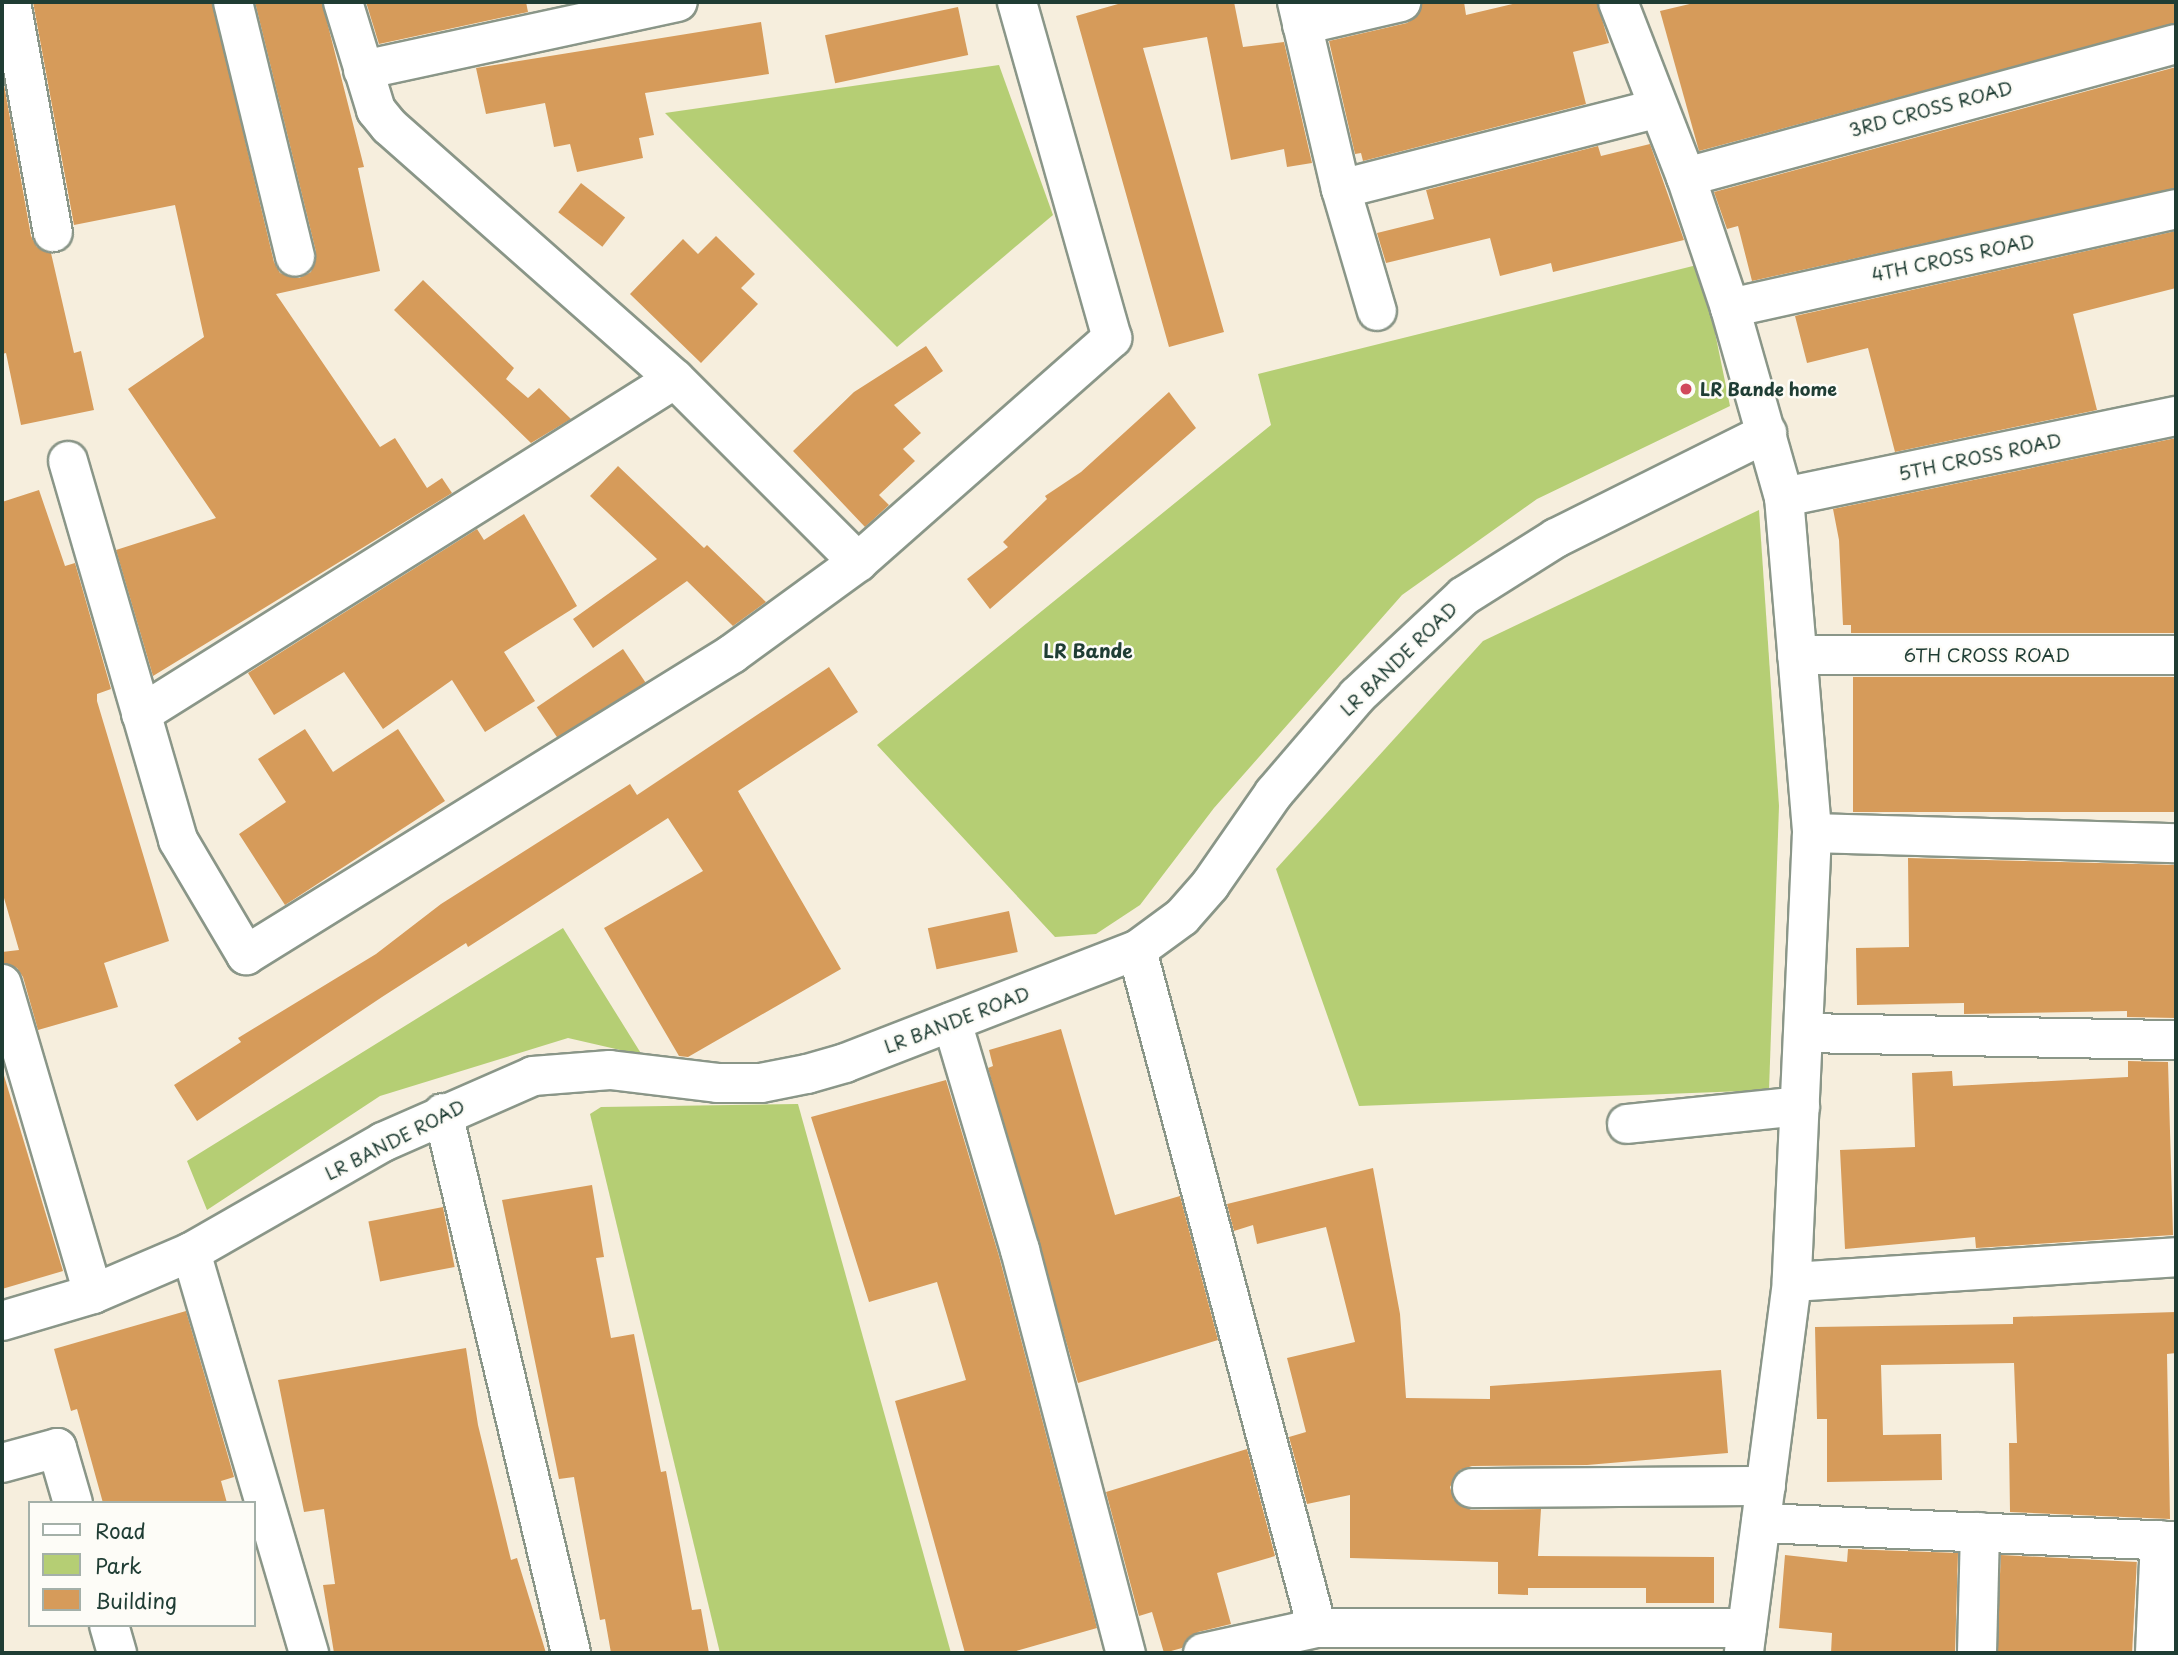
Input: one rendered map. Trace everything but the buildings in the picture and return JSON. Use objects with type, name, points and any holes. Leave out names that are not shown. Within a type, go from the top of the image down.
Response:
[{"type":"street","points":[[11,2],[53,232]]},
{"type":"street","points":[[233,2],[295,257]]},
{"type":"street","points":[[343,2],[376,110],[389,126],[675,379],[858,562]]},
{"type":"street","points":[[363,70],[678,2]]},
{"type":"street","points":[[68,461],[178,840],[246,955],[732,654],[858,562],[1112,338],[1017,2]]},
{"type":"street","points":[[1377,311],[1341,189],[1300,13],[1401,2]]},
{"type":"street","points":[[1203,1653],[1317,1628],[1745,1640],[1792,1282],[1812,833],[1784,498],[1730,307],[1686,177],[1658,108],[1625,4]]},
{"type":"street","name":"3RD CROSS ROAD","points":[[1686,177],[2176,44]]},
{"type":"street","points":[[1341,189],[1658,108]]},
{"type":"street","name":"4TH CROSS ROAD","points":[[1730,307],[2176,209]]},
{"type":"street","points":[[141,714],[675,379]]},
{"type":"street","name":"5TH CROSS ROAD","points":[[1784,498],[2176,416]]},
{"type":"street","name":"LR BANDE ROAD","points":[[2,1321],[93,1294],[191,1252],[383,1142],[443,1113],[533,1076],[573,1069],[717,1083],[761,1083],[845,1063],[1137,950],[1172,926],[1210,885],[1274,793],[1357,696],[1464,596],[1556,538],[1767,433]]},
{"type":"street","name":"6TH CROSS ROAD","points":[[1797,655],[2176,655]]},
{"type":"street","points":[[1812,833],[2176,843]]},
{"type":"street","points":[[1137,950],[1317,1628]]},
{"type":"street","points":[[2,984],[93,1294]]},
{"type":"street","points":[[952,1022],[1020,1250],[1126,1653]]},
{"type":"street","points":[[1804,1033],[2176,1040]]},
{"type":"street","points":[[1627,1124],[1800,1106]]},
{"type":"street","points":[[443,1113],[571,1653]]},
{"type":"street","points":[[191,1252],[309,1653]]},
{"type":"street","points":[[1792,1282],[2176,1257]]},
{"type":"street","points":[[2,1463],[57,1448],[72,1501]]},
{"type":"street","points":[[1472,1488],[1766,1486]]},
{"type":"street","points":[[1761,1523],[2168,1540],[2155,1653]]},
{"type":"street","points":[[1977,1653],[1980,1532]]},
{"type":"street","points":[[110,1627],[117,1653]]},
{"type":"green space","points":[[999,65],[1053,215],[897,347],[665,113]]},
{"type":"green space","points":[[1701,264],[1730,406],[1537,499],[1402,595],[1214,808],[1140,905],[1096,934],[1055,937],[877,745],[1271,425],[1258,374]]},
{"type":"green space","points":[[1759,510],[1779,806],[1769,1090],[1359,1106],[1276,869],[1483,641]]},
{"type":"green space","points":[[563,928],[642,1055],[568,1038],[380,1096],[207,1210],[187,1161]]},
{"type":"green space","points":[[798,1104],[951,1653],[720,1653],[590,1114],[601,1107]]},
{"type":"place","name":"LR Bande home","points":[[1686,389]]},
{"type":"district","name":"LR Bande","points":[[1088,651]]}]
